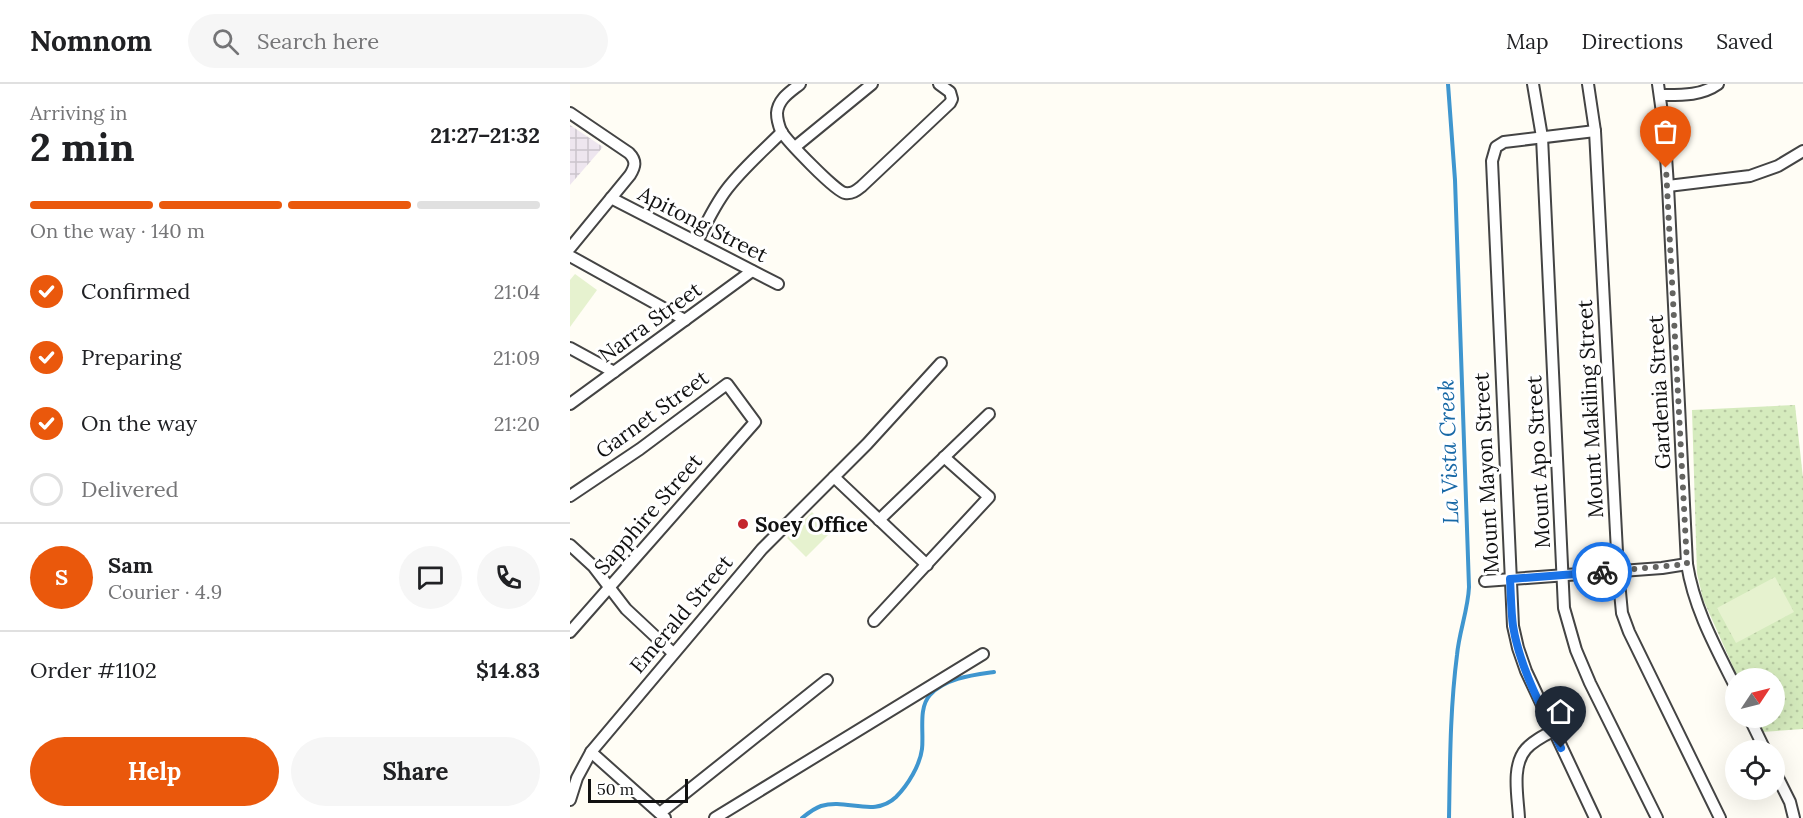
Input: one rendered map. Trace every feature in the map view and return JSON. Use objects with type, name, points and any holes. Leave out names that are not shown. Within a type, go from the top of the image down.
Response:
[{"type":"street","points":[[800,84],[778,107],[777,115],[782,132],[837,190],[844,193],[856,191],[950,103],[952,99],[950,92],[939,84]]},
{"type":"street","points":[[795,147],[872,84]]},
{"type":"street","name":"Mount Apo Street","points":[[1533,84],[1542,137],[1564,608],[1576,650],[1590,683],[1657,818]]},
{"type":"street","name":"Mount Makiling Street","points":[[1588,84],[1594,131],[1622,613],[1629,632],[1720,818]]},
{"type":"street","points":[[1659,89],[1687,96],[1709,90],[1718,84]]},
{"type":"street","name":"Gardenia Street","points":[[1659,89],[1668,186],[1687,564],[1690,587],[1701,616],[1726,668]]},
{"type":"street","points":[[570,113],[629,153],[635,160],[630,176],[570,248]]},
{"type":"street","points":[[1542,137],[1594,131]]},
{"type":"street","points":[[697,242],[726,190],[782,132]]},
{"type":"street","name":"Mount Mayon Street","points":[[1542,137],[1504,142],[1496,147],[1492,161],[1513,626],[1526,671],[1595,818]]},
{"type":"street","points":[[1668,186],[1750,176],[1778,166],[1803,151]]},
{"type":"street","name":"Apitong Street","points":[[611,198],[778,284]]},
{"type":"street","points":[[570,256],[685,320]]},
{"type":"street","name":"Narra Street","points":[[570,404],[752,271]]},
{"type":"street","points":[[570,348],[614,372]]},
{"type":"street","name":"Emerald Street","points":[[570,800],[577,778],[591,752],[673,653],[762,549],[867,444],[941,363]]},
{"type":"street","name":"Garnet Street","points":[[570,496],[640,449],[727,384],[755,422]]},
{"type":"street","points":[[879,520],[989,414]]},
{"type":"street","name":"Sapphire Street","points":[[570,632],[755,422]]},
{"type":"street","points":[[874,621],[989,497],[944,457]]},
{"type":"street","points":[[834,477],[927,565]]},
{"type":"street","points":[[570,545],[593,566],[626,609],[673,653]]},
{"type":"street","points":[[1485,581],[1687,564]]},
{"type":"street","points":[[714,818],[983,654]]},
{"type":"street","points":[[591,752],[663,816],[828,680]]},
{"type":"street","points":[[1519,818],[1517,773],[1520,759],[1524,751],[1534,742],[1553,731]]},
{"type":"street","points":[[1785,792],[1794,818]]},
{"type":"shaded area","points":[[570,125],[603,147],[570,185]]},
{"type":"green space","points":[[575,274],[597,290],[570,327],[570,280]]},
{"type":"green space","points":[[1795,405],[1803,478],[1803,729],[1762,732],[1760,728],[1785,728],[1785,668],[1734,668],[1703,599],[1697,573],[1692,410]]},
{"type":"green space","points":[[812,512],[831,532],[806,557],[787,538]]},
{"type":"green space","points":[[1775,577],[1794,612],[1736,643],[1717,608]]},
{"type":"waterway","name":"La Vista Creek","points":[[1448,84],[1455,180],[1469,587],[1455,675],[1449,818]]},
{"type":"waterway","points":[[802,818],[821,806],[831,804],[879,806],[896,797],[909,781],[919,762],[926,700],[936,689],[951,681],[994,672]]},
{"type":"way so far","points":[[1602,572],[1687,564],[1666,168]]},
{"type":"place","name":"Soey Office","points":[[743,524]]},
{"type":"route","points":[[1561,748],[1518,648],[1513,626],[1510,579],[1602,572]]}]
